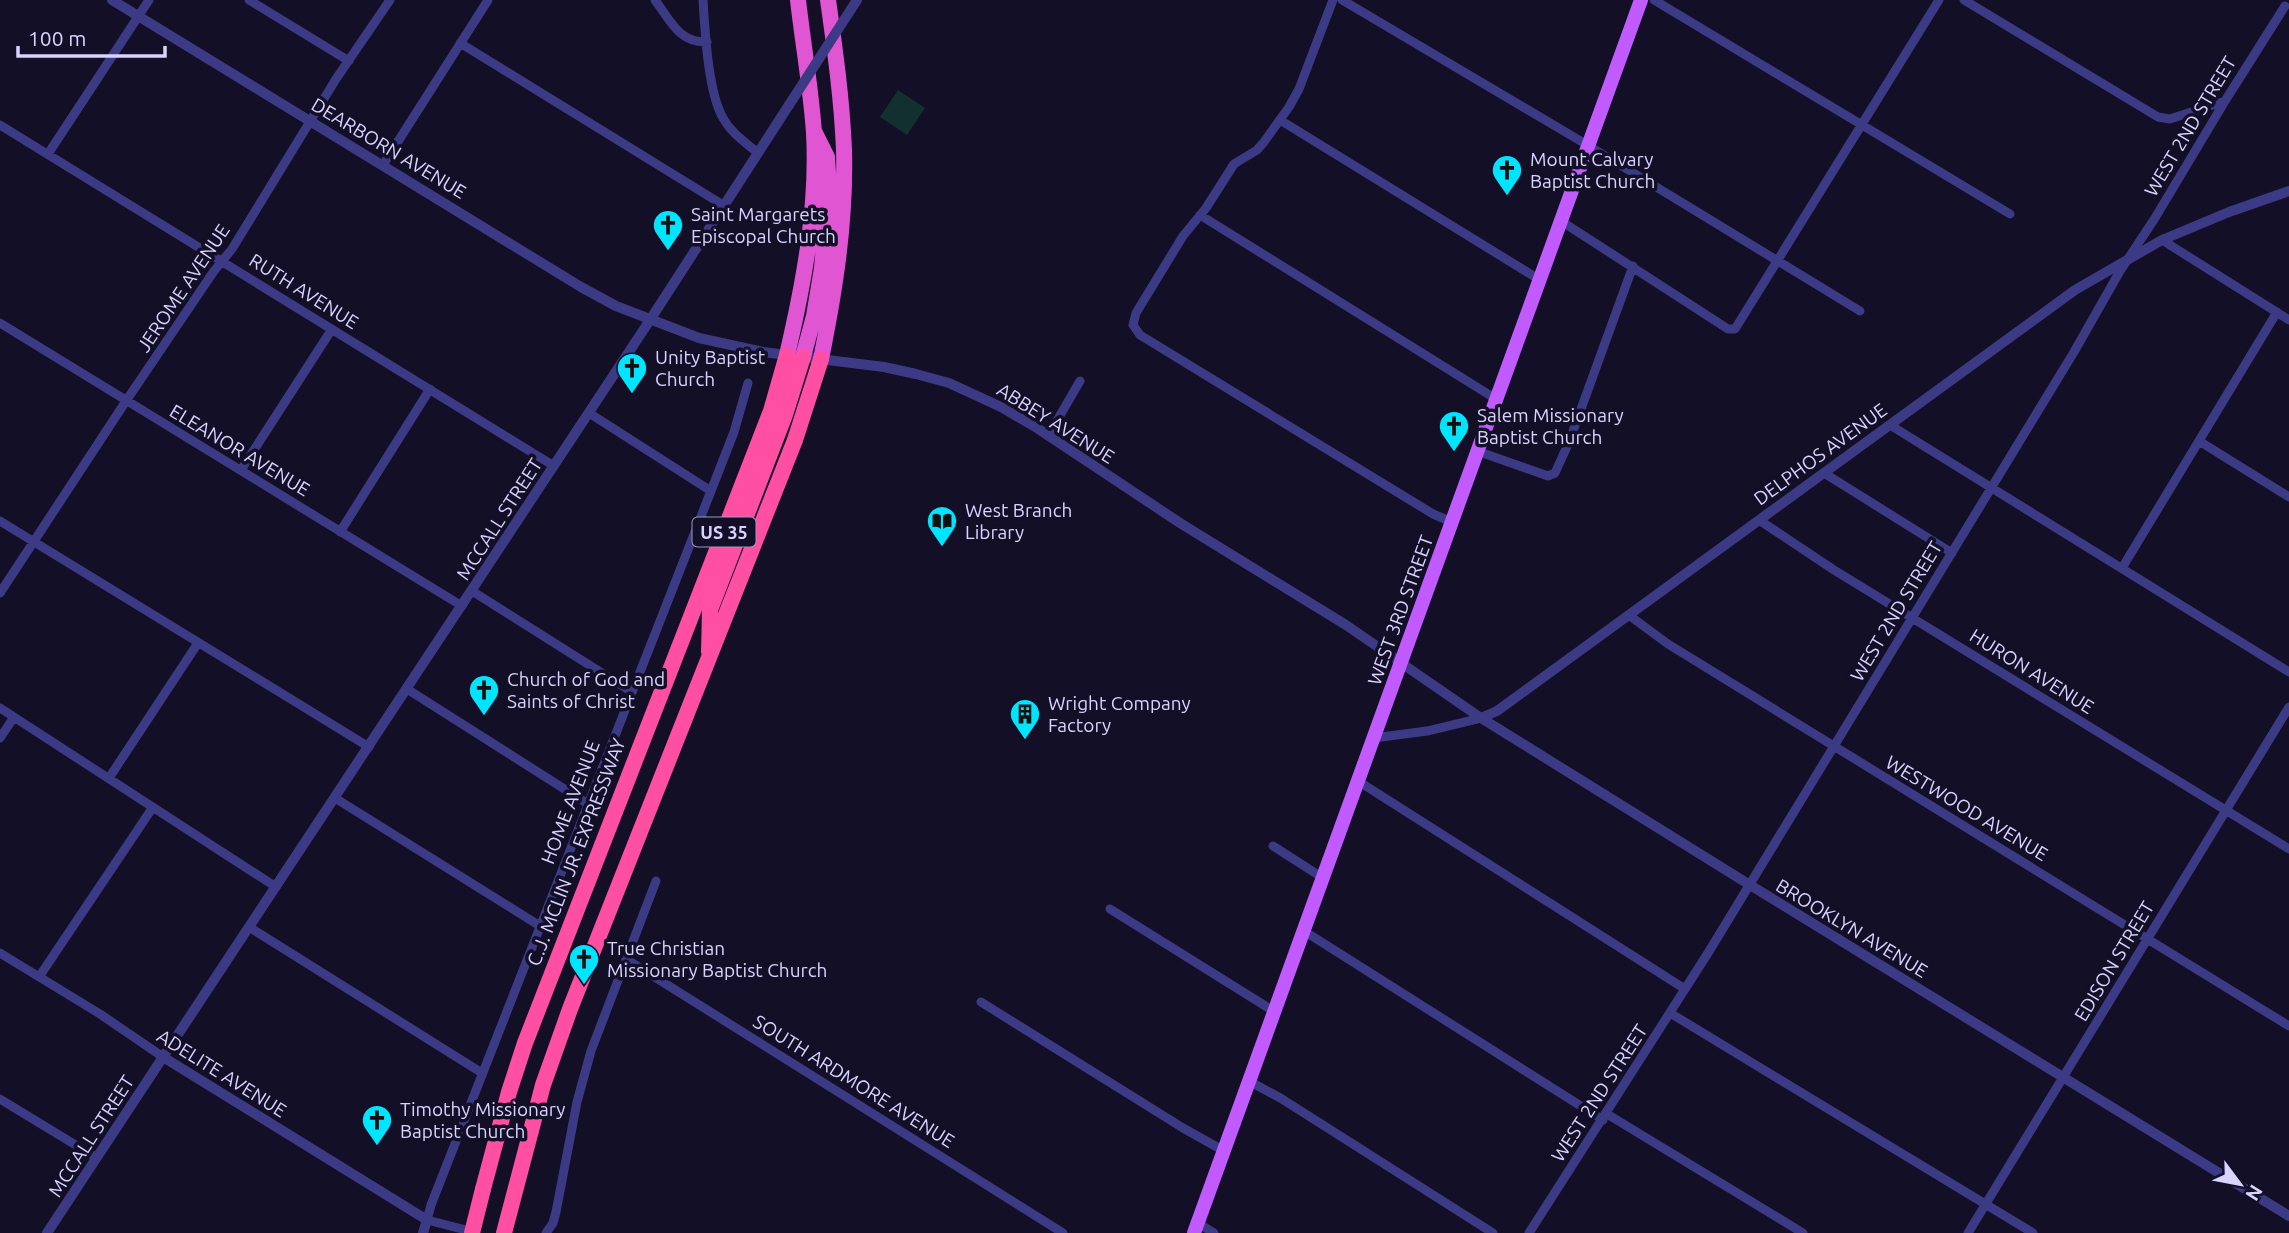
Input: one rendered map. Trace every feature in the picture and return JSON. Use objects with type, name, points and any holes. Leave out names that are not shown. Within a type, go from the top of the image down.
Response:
[{"type":"highway","points":[[709,658],[710,610],[785,415],[795,356],[814,316],[822,268],[829,189],[827,158],[814,131],[798,0]]},
{"type":"highway","name":"US 35","points":[[504,1233],[555,1047],[795,440],[821,359],[835,288],[843,203],[844,151],[828,0]]},
{"type":"highway","name":"C.J. MCLIN JR. EXPRESSWAY","points":[[472,1233],[509,1092],[525,1043],[771,411],[795,356]]},
{"type":"main road","name":"WEST 3RD STREET","points":[[1196,1228],[1641,0]]},
{"type":"street","name":"DEARBORN AVENUE","points":[[112,0],[581,287],[650,320]]},
{"type":"street","points":[[48,154],[149,0]]},
{"type":"street","points":[[249,0],[349,61]]},
{"type":"street","name":"JEROME AVENUE","points":[[0,593],[126,401],[232,249],[390,0]]},
{"type":"street","points":[[383,165],[488,0]]},
{"type":"street","points":[[655,0],[682,36],[695,43],[707,42]]},
{"type":"street","points":[[703,0],[717,104],[730,129],[758,153]]},
{"type":"street","name":"MCCALL STREET","points":[[47,1233],[589,413],[857,0]]},
{"type":"street","points":[[1333,0],[1299,89],[1280,120],[1257,150],[1234,164],[1183,236],[1142,302],[1133,325],[1140,335],[1157,346],[1421,507],[1452,522]]},
{"type":"street","points":[[1342,0],[1860,311]]},
{"type":"street","points":[[1654,0],[2010,214]]},
{"type":"street","points":[[1561,221],[1733,330],[1939,0]]},
{"type":"street","points":[[1964,0],[2158,117],[2170,119],[2225,101]]},
{"type":"street","points":[[2275,0],[2287,7]]},
{"type":"street","name":"WEST 2ND STREET","points":[[1529,1233],[1750,885],[2225,101],[2287,7]]},
{"type":"street","points":[[460,43],[723,205]]},
{"type":"street","points":[[1280,120],[1540,279]]},
{"type":"street","name":"RUTH AVENUE","points":[[0,125],[554,466]]},
{"type":"street","name":"DELPHOS AVENUE","points":[[1374,738],[1427,731],[1481,718],[1497,711],[1630,617],[2075,290],[2162,240],[2289,191]]},
{"type":"street","points":[[1200,215],[1496,399]]},
{"type":"street","points":[[2162,240],[2289,320]]},
{"type":"street","points":[[1477,451],[1548,476],[1555,473],[1569,442],[1633,266]]},
{"type":"street","points":[[2122,568],[2277,313]]},
{"type":"street","name":"ABBEY AVENUE","points":[[650,320],[724,345],[884,367],[949,383],[1001,407],[1048,436],[1401,663]]},
{"type":"street","name":"ELEANOR AVENUE","points":[[0,323],[462,606]]},
{"type":"street","points":[[241,470],[332,329]]},
{"type":"street","points":[[1048,436],[1080,381]]},
{"type":"street","name":"HOME AVENUE","points":[[423,1233],[435,1193],[734,432],[748,383]]},
{"type":"street","points":[[340,532],[429,389]]},
{"type":"street","points":[[589,413],[711,491]]},
{"type":"street","points":[[1889,425],[2289,672]]},
{"type":"street","points":[[2199,441],[2289,497]]},
{"type":"street","points":[[1824,473],[1952,553]]},
{"type":"street","name":"HURON AVENUE","points":[[1759,520],[2289,849]]},
{"type":"street","points":[[0,521],[369,747]]},
{"type":"street","points":[[472,591],[632,692]]},
{"type":"street","name":"WESTWOOD AVENUE","points":[[1630,617],[1668,644],[2289,1026]]},
{"type":"street","points":[[109,778],[198,643]]},
{"type":"street","name":"BROOKLYN AVENUE","points":[[1401,663],[1481,718],[2289,1216]]},
{"type":"street","points":[[407,689],[589,803]]},
{"type":"street","name":"EDISON STREET","points":[[1968,1233],[2289,707]]},
{"type":"street","points":[[0,708],[276,887]]},
{"type":"street","points":[[0,738],[14,717]]},
{"type":"street","points":[[1358,781],[1685,989]]},
{"type":"street","points":[[335,798],[540,926]]},
{"type":"street","points":[[39,977],[153,807]]},
{"type":"street","points":[[1273,846],[1323,878]]},
{"type":"street","points":[[546,1233],[556,1212],[584,1072],[656,881]]},
{"type":"street","points":[[1110,909],[1275,1012]]},
{"type":"street","points":[[249,928],[482,1073]]},
{"type":"street","points":[[1304,931],[1605,1117],[1803,1233]]},
{"type":"street","name":"ADELITE AVENUE","points":[[0,953],[427,1220]]},
{"type":"street","name":"SOUTH ARDMORE AVENUE","points":[[626,959],[1063,1233]]},
{"type":"street","points":[[981,1002],[1224,1151]]},
{"type":"street","points":[[1670,1013],[2033,1233]]},
{"type":"street","points":[[1250,1081],[1493,1233]]},
{"type":"street","points":[[0,1099],[97,1158]]},
{"type":"street","points":[[427,1220],[479,1233]]},
{"type":"street","points":[[1196,1228],[1214,1233]]},
{"type":"green space","points":[[898,90],[925,108],[907,135],[880,117]]},
{"type":"place","name":"Mount Calvary Baptist Church","points":[[1507,197]]},
{"type":"place","name":"Saint Margarets Episcopal Church","points":[[668,252]]},
{"type":"place","name":"Unity Baptist Church","points":[[632,395]]},
{"type":"place","name":"Salem Missionary Baptist Church","points":[[1454,453]]},
{"type":"place","name":"West Branch Library","points":[[942,548]]},
{"type":"place","name":"Church of God and Saints of Christ","points":[[484,717]]},
{"type":"place","name":"Wright Company Factory","points":[[1025,741]]},
{"type":"place","name":"True Christian Missionary Baptist Church","points":[[584,986]]},
{"type":"place","name":"Timothy Missionary Baptist Church","points":[[377,1147]]}]
